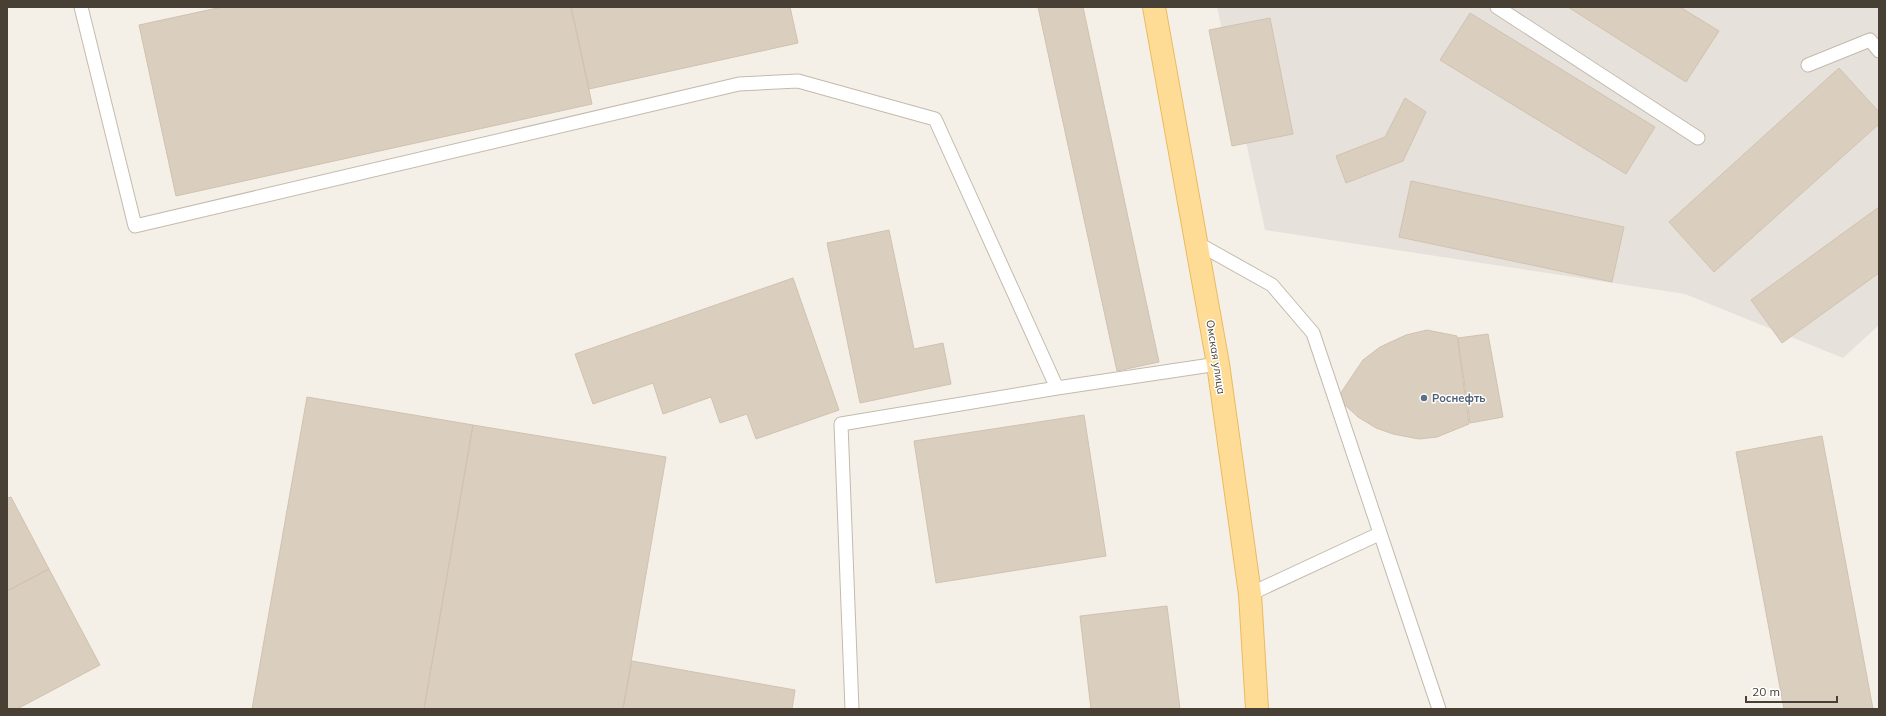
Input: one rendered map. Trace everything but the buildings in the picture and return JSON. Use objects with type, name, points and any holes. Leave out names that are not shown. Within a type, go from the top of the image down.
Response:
[{"type":"main road","name":"Омская улица","points":[[1154,7],[1218,364],[1250,594],[1257,709]]},
{"type":"lane","points":[[81,7],[135,226],[739,84],[798,81],[935,119],[1057,388]]},
{"type":"lane","points":[[1497,7],[1698,138]]},
{"type":"lane","points":[[1808,65],[1870,40],[1879,51]]},
{"type":"lane","points":[[1197,243],[1272,284],[1312,333],[1439,709]]},
{"type":"lane","points":[[852,709],[842,424],[1057,388],[1218,364]]},
{"type":"lane","points":[[1250,594],[1379,534]]},
{"type":"shaded area","points":[[1217,7],[1879,7],[1879,325],[1843,358],[1685,294],[1265,230]]},
{"type":"place","name":"Роснефть","points":[[1424,398]]}]
